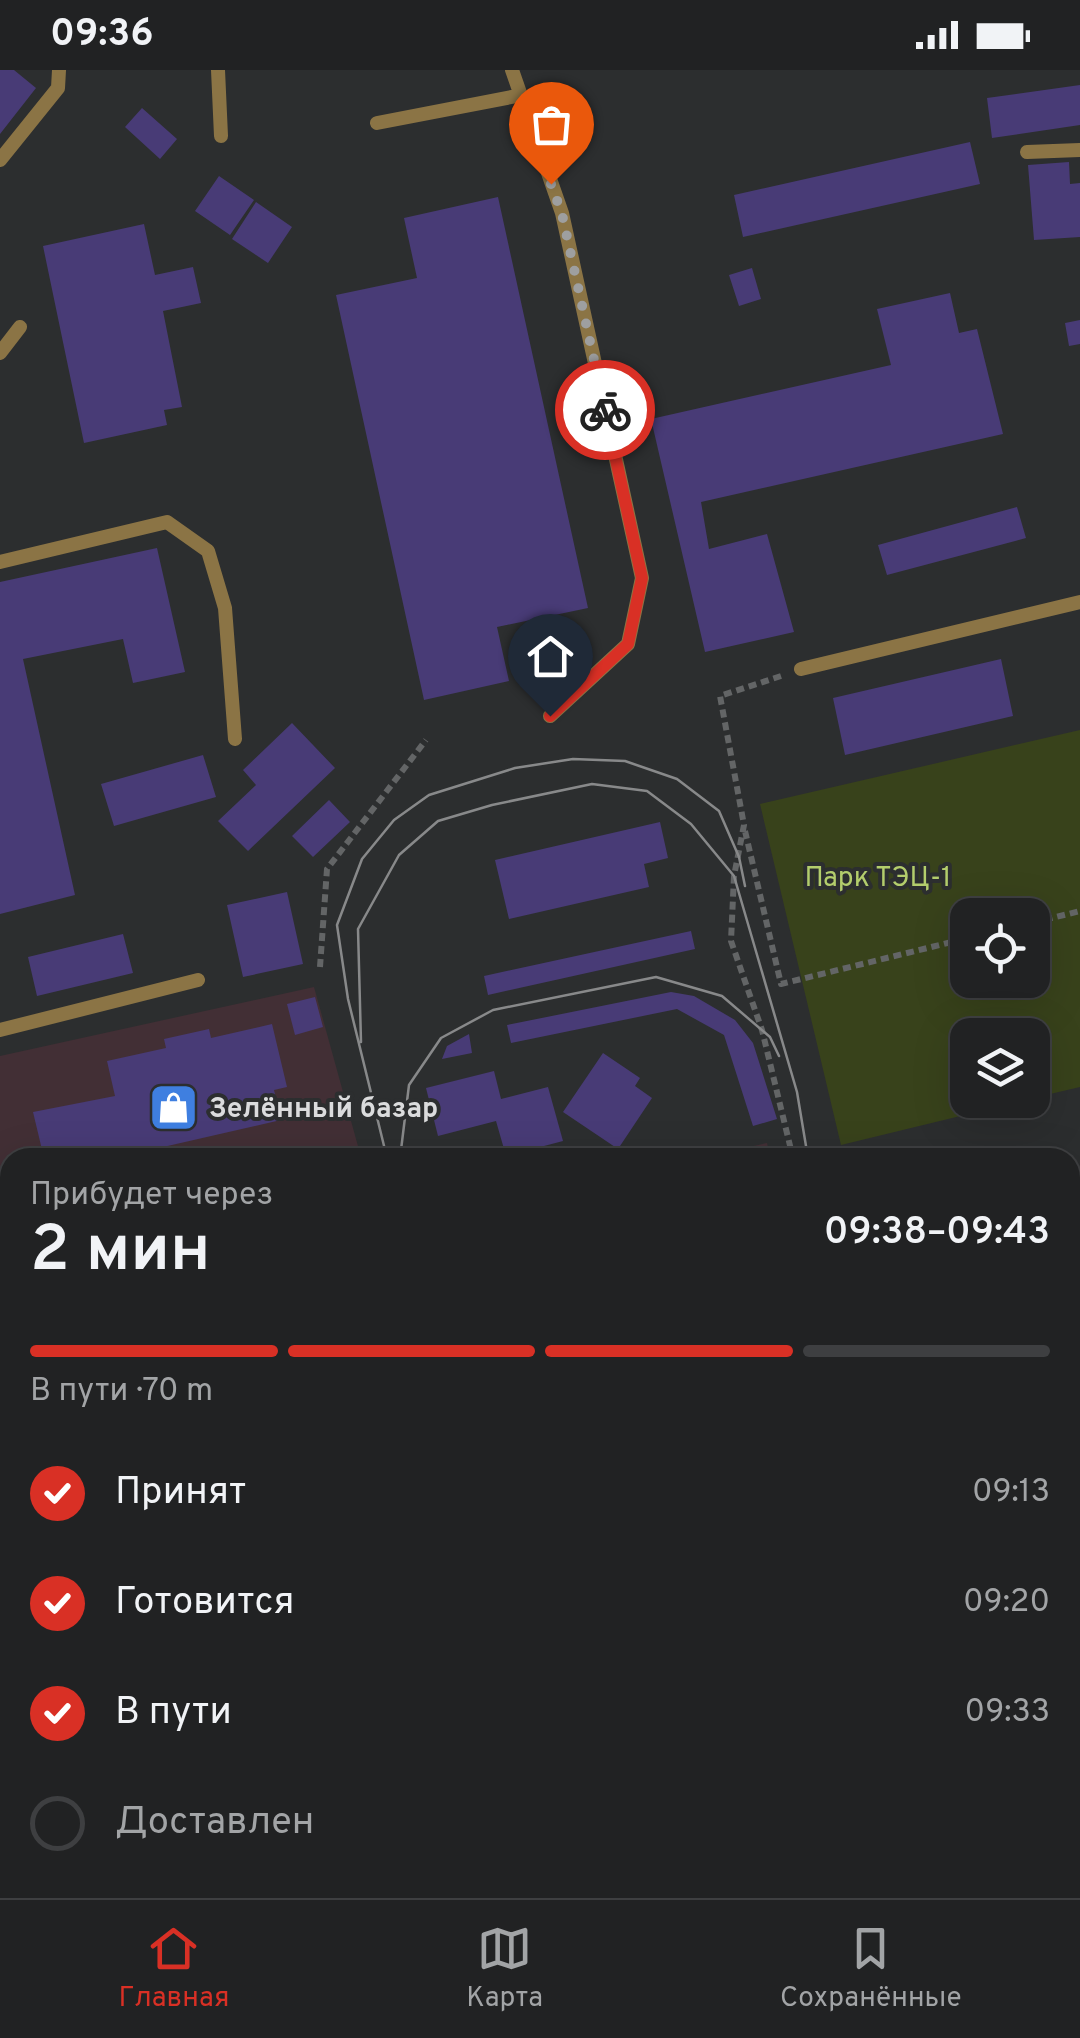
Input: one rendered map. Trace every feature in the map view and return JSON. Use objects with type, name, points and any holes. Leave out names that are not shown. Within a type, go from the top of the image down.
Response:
[{"type":"lane","points":[[0,160],[58,88],[59,70]]},
{"type":"lane","points":[[218,70],[221,136]]},
{"type":"lane","points":[[512,70],[562,214],[642,578],[628,644],[550,716]]},
{"type":"lane","points":[[376,123],[518,96]]},
{"type":"lane","points":[[1027,152],[1080,150]]},
{"type":"lane","points":[[0,354],[20,326]]},
{"type":"lane","points":[[0,562],[168,522],[208,552],[225,608],[235,739]]},
{"type":"lane","points":[[801,669],[1080,602]]},
{"type":"lane","points":[[0,1030],[198,980]]},
{"type":"path","points":[[801,669],[720,696],[744,825],[782,984],[950,942]]},
{"type":"path","points":[[320,967],[327,869],[426,740]]},
{"type":"path","points":[[744,825],[734,876],[731,941],[762,1030],[791,1148]]},
{"type":"path","points":[[1050,918],[1080,911]]},
{"type":"shaded area","name":"Зелённый базар","points":[[314,987],[359,1148],[0,1148],[0,1056]]},
{"type":"green space","name":"Парк ТЭЦ-1","points":[[1080,730],[1080,1087],[1050,1094],[1050,1018],[950,1018],[952,1118],[841,1145],[760,804]]},
{"type":"building","points":[[0,70],[14,70],[36,88],[0,134]]},
{"type":"building","points":[[1080,85],[1080,125],[992,138],[987,98]]},
{"type":"building","points":[[142,108],[177,139],[160,159],[125,127]]},
{"type":"building","points":[[970,142],[980,184],[743,237],[734,195]]},
{"type":"building","points":[[1069,162],[1070,184],[1080,183],[1080,237],[1034,240],[1028,165]]},
{"type":"building","points":[[219,176],[254,200],[230,235],[195,211]]},
{"type":"building","points":[[498,197],[588,608],[497,627],[509,681],[424,700],[336,295],[417,278],[404,218]]},
{"type":"building","points":[[256,202],[292,227],[268,263],[232,239]]},
{"type":"building","points":[[144,224],[155,275],[193,267],[201,303],[163,311],[182,407],[164,410],[167,425],[84,443],[43,246]]},
{"type":"building","points":[[752,268],[761,299],[739,306],[729,275]]},
{"type":"building","points":[[950,293],[959,333],[977,329],[1003,434],[701,502],[709,549],[767,534],[794,632],[705,652],[651,419],[891,365],[877,309]]},
{"type":"building","points":[[1080,320],[1080,344],[1069,346],[1065,323]]},
{"type":"building","points":[[1017,507],[1026,538],[887,575],[878,545]]},
{"type":"building","points":[[157,548],[185,672],[133,683],[123,639],[23,659],[75,895],[0,914],[0,582]]},
{"type":"building","points":[[1001,659],[1013,716],[845,755],[833,698]]},
{"type":"building","points":[[292,723],[335,768],[248,851],[218,821],[256,785],[243,770]]},
{"type":"building","points":[[203,755],[216,797],[114,826],[101,784]]},
{"type":"building","points":[[329,800],[350,822],[313,857],[292,836]]},
{"type":"building","points":[[660,822],[668,858],[644,864],[649,887],[509,919],[495,860]]},
{"type":"building","points":[[287,892],[303,964],[243,977],[227,905]]},
{"type":"building","points":[[691,931],[695,949],[488,995],[484,976]]},
{"type":"building","points":[[123,934],[133,973],[37,996],[28,957]]},
{"type":"building","points":[[671,992],[694,996],[735,1020],[753,1043],[777,1119],[753,1126],[724,1035],[677,1009],[511,1043],[507,1025]]},
{"type":"building","points":[[315,997],[323,1027],[295,1035],[287,1004]]},
{"type":"building","points":[[272,1024],[287,1087],[274,1090],[281,1120],[159,1148],[42,1148],[33,1112],[115,1096],[107,1061],[166,1048],[164,1039],[209,1029],[211,1038]]},
{"type":"building","points":[[469,1034],[472,1053],[442,1059],[447,1046]]},
{"type":"building","points":[[603,1053],[640,1078],[635,1086],[652,1098],[619,1148],[563,1112]]},
{"type":"building","points":[[494,1071],[501,1099],[548,1087],[563,1141],[536,1148],[504,1148],[496,1121],[438,1136],[426,1088]]},
{"type":"tram line","points":[[385,1148],[348,999],[337,925],[362,859],[394,820],[429,795],[515,768],[573,759],[625,761],[677,779],[719,811],[739,857],[745,886]]},
{"type":"tram line","points":[[361,1042],[358,929],[399,855],[438,821],[492,805],[592,784],[647,791],[691,824],[734,876],[797,1092],[806,1148]]},
{"type":"tram line","points":[[401,1148],[409,1085],[441,1038],[493,1010],[656,977],[722,996],[770,1037],[779,1056]]},
{"type":"way so far","points":[[551,184],[562,214],[605,410]]},
{"type":"place","name":"Зелённый базар","points":[[174,1107]]},
{"type":"route","points":[[550,716],[628,644],[642,578],[605,410]]}]
